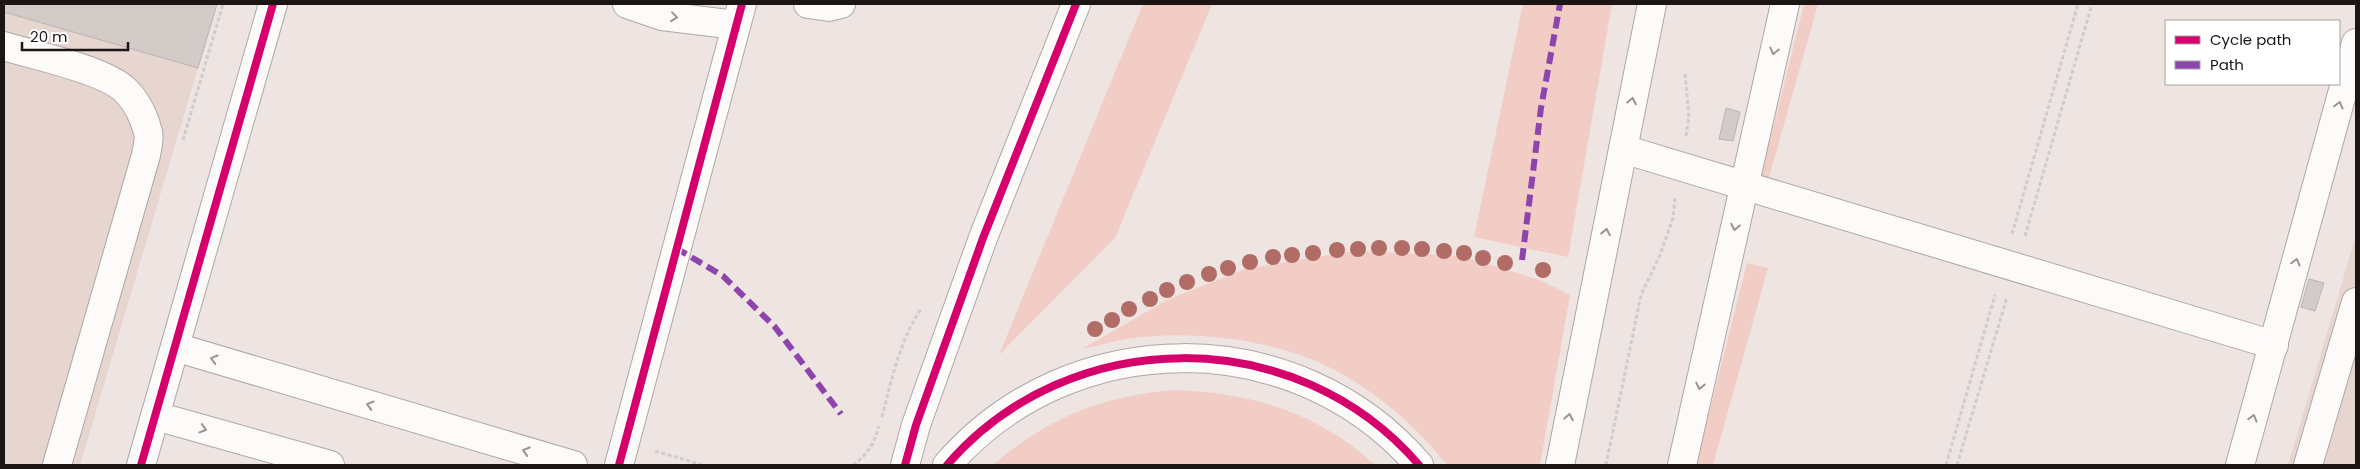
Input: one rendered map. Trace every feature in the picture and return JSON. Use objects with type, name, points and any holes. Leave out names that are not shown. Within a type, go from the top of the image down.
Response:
[{"type":"street","points":[[141,465],[273,4]]},
{"type":"street","points":[[622,454],[739,14],[662,16],[627,4]]},
{"type":"street","points":[[808,4],[829,7],[841,4]]},
{"type":"street","points":[[905,465],[919,417],[983,238],[1076,4]]},
{"type":"street","points":[[1560,465],[1652,4]]},
{"type":"street","points":[[1682,465],[1785,4]]},
{"type":"street","points":[[2240,465],[2356,43]]},
{"type":"street","points":[[4,46],[106,78],[125,90],[140,110],[149,134],[146,155],[57,465]]},
{"type":"street","points":[[1623,149],[2274,345]]},
{"type":"street","points":[[2308,465],[2356,302]]},
{"type":"street","points":[[175,347],[572,465]]},
{"type":"street","points":[[947,465],[959,451],[1002,415],[1050,387],[1103,368],[1159,359],[1187,358],[1215,359],[1262,368],[1297,379],[1323,391],[1371,420],[1393,437],[1419,465]]},
{"type":"street","points":[[156,416],[330,465]]},
{"type":"path","points":[[1606,465],[1640,295],[1660,256],[1673,218],[1679,165],[1689,127],[1685,74]]},
{"type":"path","points":[[853,465],[864,457],[874,445],[898,356],[909,327],[924,304]]},
{"type":"path","points":[[622,454],[703,465]]},
{"type":"shaded area","points":[[4,4],[217,4],[80,465],[4,465]]},
{"type":"shaded area","points":[[1143,4],[1212,4],[1115,238],[999,355]]},
{"type":"shaded area","points":[[1523,4],[1612,4],[1568,257],[1474,237]]},
{"type":"shaded area","points":[[1804,4],[1818,4],[1768,181],[1761,177]]},
{"type":"shaded area","points":[[2356,235],[2356,465],[2288,465]]},
{"type":"shaded area","points":[[1354,251],[1461,256],[1540,280],[1570,295],[1540,465],[1447,465],[1409,423],[1364,387],[1331,368],[1308,358],[1258,343],[1204,336],[1177,335],[1127,339],[1082,349],[1167,300],[1245,269]]},
{"type":"shaded area","points":[[1747,263],[1768,268],[1713,465],[1696,465]]},
{"type":"shaded area","points":[[1174,390],[1230,395],[1282,409],[1307,419],[1331,432],[1375,465],[993,465],[1034,434],[1077,412],[1123,398]]},
{"type":"building","points":[[4,4],[217,4],[198,68],[4,12]]},
{"type":"building","points":[[1726,108],[1740,112],[1733,141],[1719,139]]},
{"type":"building","points":[[2309,279],[2324,283],[2315,311],[2301,307]]},
{"type":"marked path","points":[[1522,260],[1541,108],[1560,4]]},
{"type":"marked path","points":[[676,248],[723,276],[775,327],[841,414]]},
{"type":"cycle path","points":[[141,465],[273,4]]},
{"type":"cycle path","points":[[619,465],[742,4]]},
{"type":"cycle path","points":[[905,465],[916,425],[983,238],[1076,4]]},
{"type":"cycle path","points":[[947,465],[998,418],[1055,385],[1118,365],[1183,358],[1248,365],[1311,385],[1368,418],[1419,465]]}]
